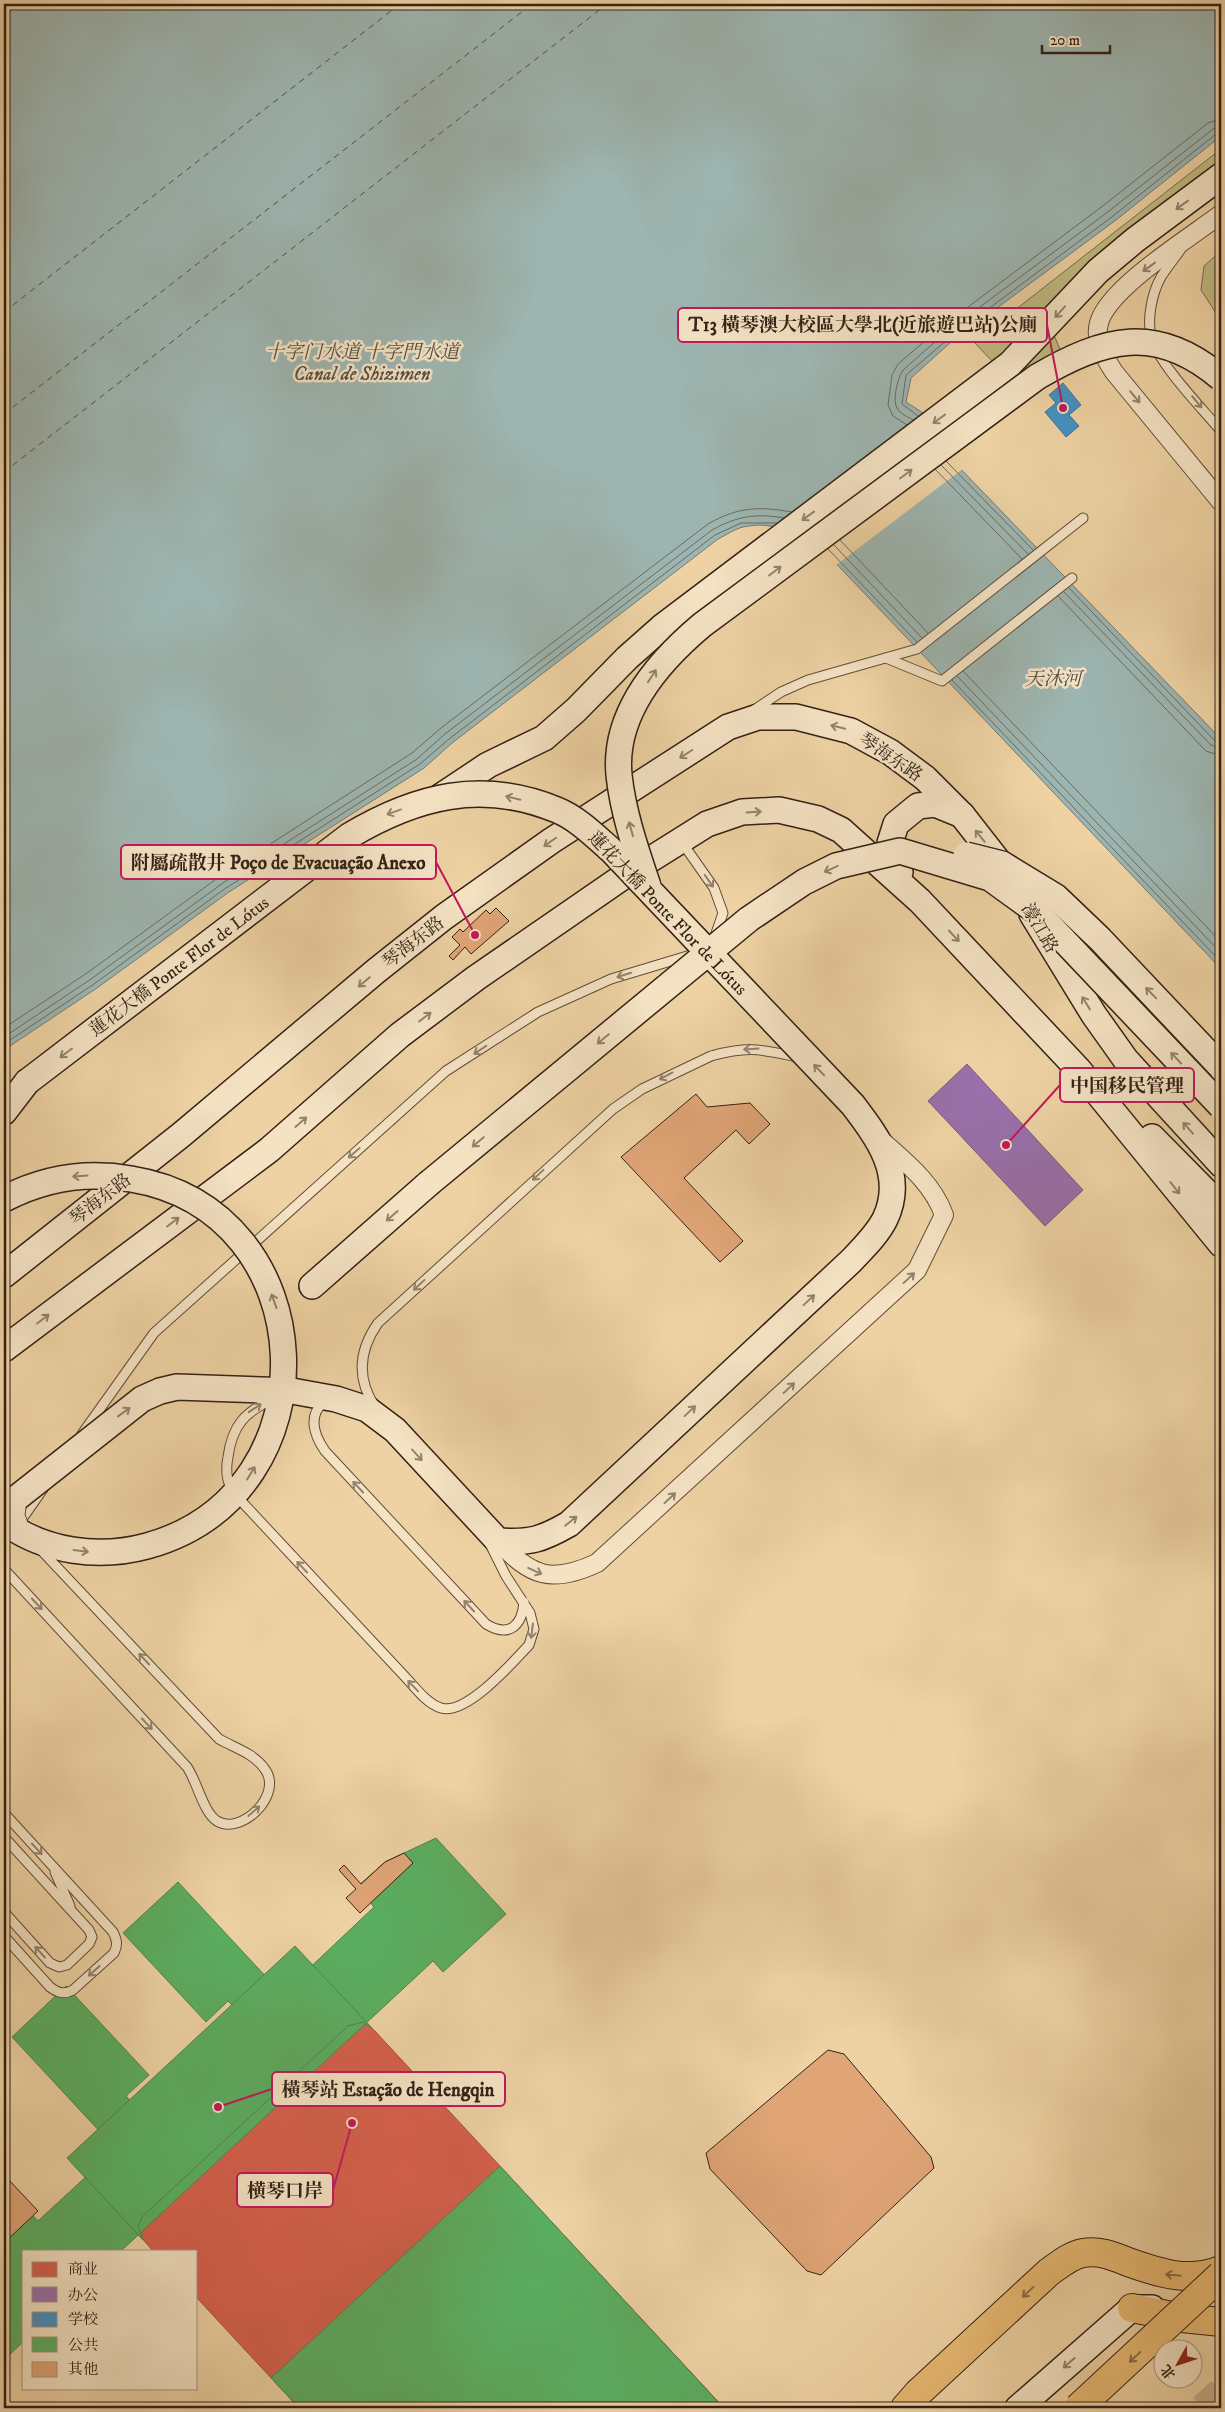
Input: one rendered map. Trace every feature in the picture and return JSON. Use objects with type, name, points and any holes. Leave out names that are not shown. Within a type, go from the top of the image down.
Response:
[{"type":"main road","points":[[440,797],[488,766],[544,738],[576,710],[640,646],[662,627],[1010,364],[1098,271],[1135,240],[1221,176]]},
{"type":"main road","points":[[650,893],[624,805],[619,774],[620,745],[626,722],[638,697],[657,667],[677,646],[702,625],[1037,377],[1069,358],[1108,344],[1154,343],[1182,352],[1205,364],[1221,378]]},
{"type":"main road","name":"琴海东路","points":[[4,1275],[182,1134],[376,971],[444,917],[551,841],[728,727],[758,717],[796,717],[851,731],[890,752],[924,778],[962,815]]},
{"type":"main road","name":"蓮花大橋 Ponte Flor de Lótus","points":[[4,1100],[349,836],[381,817],[440,797],[472,793],[498,794],[558,810],[587,829],[612,851],[853,1105],[876,1134],[888,1162],[892,1185],[889,1204],[885,1218],[879,1228],[851,1262],[569,1524],[547,1536],[524,1543],[490,1534]]},
{"type":"main road","name":"濠江路","points":[[920,901],[896,866],[890,844],[896,824],[918,806],[935,804],[962,815],[981,837],[1015,884],[1058,958],[1094,1015],[1126,1060],[1221,1164]]},
{"type":"main road","points":[[4,1349],[269,1150],[400,1035],[468,984],[624,876],[707,824],[742,812],[779,810],[818,819],[841,830],[920,901],[1078,1069],[1221,1244]]},
{"type":"main road","points":[[312,1286],[428,1184],[749,919],[804,882],[836,866],[900,851],[961,854],[1002,864],[1056,898],[1100,939],[1221,1067]]},
{"type":"main road","points":[[900,851],[990,878],[1037,912],[1221,1106]]},
{"type":"main road","points":[[1078,1069],[1146,1130],[1221,1207]]},
{"type":"main road","name":"蓮花大橋 Ponte Flor de Lótus","points":[[4,1112],[27,1082]]},
{"type":"main road","points":[[4,1199],[40,1183],[68,1176],[89,1175],[116,1176],[156,1183],[183,1193],[213,1211],[250,1255],[274,1300],[282,1327],[284,1358],[283,1393],[276,1420],[264,1451],[247,1479],[232,1496],[216,1512],[192,1529],[165,1541],[142,1548],[114,1553],[82,1552],[53,1546],[16,1531],[10,1516],[26,1490],[142,1399],[160,1391],[194,1386],[292,1391],[336,1399],[367,1410],[395,1430],[490,1534]]},
{"type":"main road","points":[[905,2408],[918,2393],[1042,2278],[1067,2260],[1082,2253],[1104,2253],[1162,2274],[1185,2276],[1221,2270]]},
{"type":"main road","points":[[1078,2408],[1221,2276]]},
{"type":"main road","points":[[1018,2408],[1132,2308],[1221,2310]]},
{"type":"main road","points":[[1132,2308],[1182,2318],[1221,2322]]},
{"type":"street","points":[[1221,214],[1143,272],[1108,303],[1098,324],[1099,344],[1114,372],[1221,502]]},
{"type":"street","points":[[490,1534],[514,1560],[545,1575],[560,1576],[580,1571],[597,1563],[917,1270],[944,1215],[939,1201],[930,1188],[876,1134]]},
{"type":"lane","points":[[1189,239],[1161,277],[1154,294],[1150,316],[1151,337],[1170,369],[1221,431]]},
{"type":"lane","points":[[728,727],[781,692],[808,680],[917,649],[1083,518]]},
{"type":"lane","points":[[886,658],[942,681],[1072,578]]},
{"type":"lane","points":[[10,1516],[154,1333],[446,1071],[538,1012],[611,979],[698,952],[714,940],[723,913],[714,888],[680,841]]},
{"type":"lane","points":[[395,1430],[368,1394],[361,1370],[363,1352],[369,1337],[378,1323],[613,1109],[642,1089],[711,1056],[734,1050],[760,1048],[792,1056]]},
{"type":"lane","points":[[292,1391],[262,1404],[247,1414],[237,1426],[230,1439],[226,1469],[230,1487],[423,1696],[441,1708],[450,1709],[458,1707],[475,1697],[529,1645],[534,1629],[534,1622],[524,1602],[506,1576],[490,1534]]},
{"type":"lane","points":[[336,1399],[328,1399],[321,1404],[314,1420],[318,1441],[325,1451],[486,1624],[503,1631],[513,1628],[520,1621],[524,1602]]},
{"type":"lane","points":[[4,1569],[188,1767],[195,1778],[206,1808],[216,1821],[228,1824],[243,1820],[265,1801],[270,1792],[270,1779],[266,1769],[256,1758],[219,1739],[35,1543],[24,1528],[20,1515],[20,1506],[26,1490]]},
{"type":"lane","points":[[4,1813],[113,1932],[117,1939],[117,1947],[114,1953],[73,1990],[66,1994],[57,1992],[4,1936]]},
{"type":"lane","points":[[4,1837],[89,1930],[92,1937],[89,1944],[67,1964],[59,1967],[50,1963],[4,1912]]},
{"type":"lane","points":[[52,1865],[74,1913]]},
{"type":"lane","points":[[4,1918],[28,1939]]},
{"type":"shaded area","points":[[1221,149],[1221,170],[1098,268],[1054,335],[1063,356],[1022,393],[974,342]]},
{"type":"shaded area","points":[[1221,251],[1221,321],[1201,290],[1204,266]]},
{"type":"water","name":"十字门水道 十字門水道 Canal de Shizimen","points":[[4,4],[1221,4],[1221,136],[1116,220],[951,342],[911,378],[906,402],[937,422],[930,428],[953,461],[1221,739],[1221,969],[829,556],[789,532],[779,528],[756,525],[740,528],[718,539],[452,743],[424,768],[229,892],[97,988],[4,1050]]},
{"type":"pier","points":[[934,428],[941,445],[964,468],[835,566],[810,543]]},
{"type":"building: 商业","points":[[363,2022],[374,2030],[724,2408],[299,2408],[198,2299],[198,2250],[152,2250],[140,2236],[138,2226],[143,2216],[348,2026]]},
{"type":"building: 办公","points":[[967,1064],[1083,1190],[1045,1226],[928,1101]]},
{"type":"building: 学校","points":[[1063,383],[1081,405],[1069,415],[1079,426],[1066,437],[1045,412],[1056,403],[1049,395]]},
{"type":"building: 公共","points":[[436,1838],[506,1914],[443,1972],[433,1961],[122,2250],[22,2250],[22,2343],[4,2360],[4,2208],[16,2197],[38,2221],[116,2149],[12,2037],[66,1986],[149,2075],[126,2096],[148,2119],[250,2024],[228,2001],[206,2022],[123,1933],[178,1882],[282,1994],[374,1907],[357,1887],[385,1862]]},
{"type":"building: 公共","points":[[295,1946],[372,2028],[363,2022],[348,2026],[143,2216],[138,2226],[143,2240],[67,2158]]},
{"type":"building: 公共","points":[[500,2166],[720,2404],[715,2408],[299,2408],[271,2378]]},
{"type":"building: 其他","points":[[496,908],[509,921],[471,954],[465,947],[453,960],[449,956],[460,945],[452,937],[460,929],[463,932],[486,910],[490,914]]},
{"type":"building: 其他","points":[[696,1094],[707,1107],[750,1103],[770,1124],[749,1144],[736,1130],[684,1178],[743,1241],[720,1262],[621,1157]]},
{"type":"building: 其他","points":[[404,1853],[413,1863],[360,1913],[346,1898],[356,1889],[339,1870],[344,1865],[361,1884],[385,1862]]},
{"type":"building: 其他","points":[[828,2050],[844,2054],[931,2157],[934,2168],[821,2275],[807,2271],[710,2169],[706,2153]]},
{"type":"building: 其他","points":[[8,2179],[38,2211],[4,2243],[4,2183]]},
{"type":"ferry route","points":[[4,312],[400,4]]},
{"type":"ferry route","points":[[4,414],[532,4]]},
{"type":"ferry route","points":[[4,472],[607,4]]},
{"type":"tunnel","points":[[1203,2408],[1221,2391]]},
{"type":"place","name":"T13 橫琴澳大校區大學北(近旅遊巴站)公廁","points":[[1063,408]]},
{"type":"place","name":"附屬疏散井 Poço de Evacuação Anexo","points":[[475,935]]},
{"type":"place","name":"中国移民管理","points":[[1006,1145]]},
{"type":"place","name":"橫琴站 Estação de Hengqin","points":[[218,2107]]},
{"type":"place","name":"横琴口岸","points":[[352,2123]]},
{"type":"water label","name":"天沐河","points":[[1053,678]]}]
